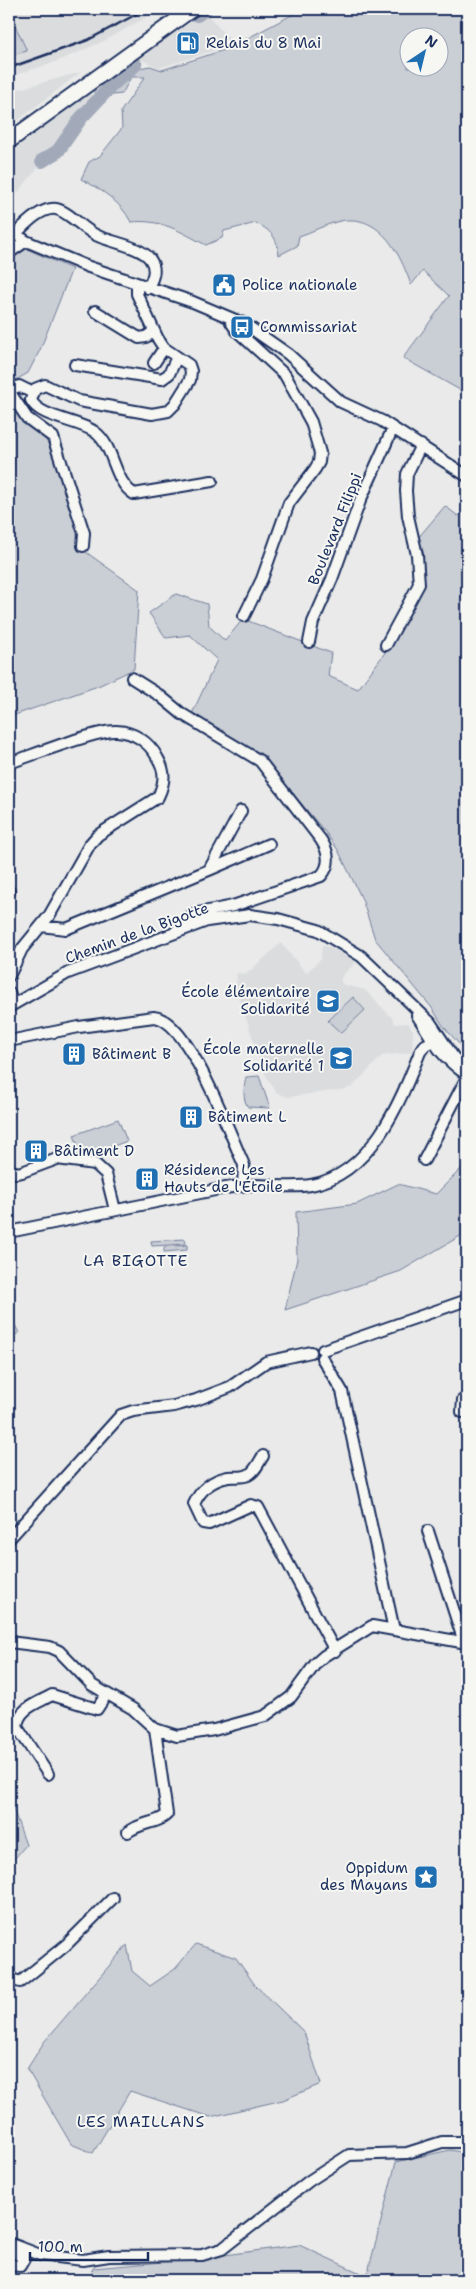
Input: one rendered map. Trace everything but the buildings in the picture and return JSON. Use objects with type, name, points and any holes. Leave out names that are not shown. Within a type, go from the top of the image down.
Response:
[{"type":"main road","points":[[9,141],[192,9]]},
{"type":"street","points":[[148,288],[154,274],[149,258],[142,252],[88,231],[56,209],[46,211],[12,232],[26,241],[86,266],[148,288],[193,302],[232,318],[272,341],[341,402],[393,428],[467,476]]},
{"type":"street","points":[[9,253],[26,241]]},
{"type":"street","points":[[137,284],[137,294],[164,348],[189,365],[191,371],[190,380],[168,412],[160,414],[80,401],[45,384],[35,389],[31,400],[34,406],[40,410],[87,427],[99,436],[125,485],[134,494],[212,481]]},
{"type":"street","points":[[95,311],[139,338],[146,337],[154,331]]},
{"type":"street","points":[[232,318],[231,322],[237,331],[285,376],[311,422],[320,453],[319,462],[315,469],[289,504],[264,568],[262,579],[244,616]]},
{"type":"street","points":[[154,363],[164,348]]},
{"type":"street","points":[[74,365],[162,378],[169,374],[177,357]]},
{"type":"street","points":[[33,393],[19,386],[12,390],[11,394],[27,418],[53,437],[84,533],[83,546]]},
{"type":"street","name":"Boulevard Filippi","points":[[309,642],[313,622],[332,578],[360,501],[393,428]]},
{"type":"street","points":[[386,645],[419,584],[417,555],[408,516],[406,491],[407,474],[421,445]]},
{"type":"street","points":[[132,678],[159,695],[182,714],[260,761],[321,840],[328,854],[326,870],[320,876],[232,906],[193,914],[173,933]]},
{"type":"street","points":[[9,763],[115,730],[137,736],[147,744],[161,762],[164,774],[163,786],[158,797],[98,835],[90,844],[49,916],[22,949],[9,976]]},
{"type":"street","points":[[209,870],[241,811]]},
{"type":"street","points":[[41,926],[66,929],[269,844]]},
{"type":"street","name":"Chemin de la Bigotte","points":[[11,1006],[68,973],[207,921],[250,915],[278,919],[318,930],[348,946],[375,968],[430,1022],[436,1040],[451,1063],[467,1076]]},
{"type":"street","points":[[9,992],[11,1006]]},
{"type":"street","points":[[9,1041],[79,1027],[154,1017],[163,1018],[181,1034],[203,1075],[244,1165],[243,1186]]},
{"type":"street","points":[[9,1232],[243,1186],[311,1185],[343,1173],[360,1159],[380,1132],[406,1086],[420,1052],[436,1040]]},
{"type":"street","name":"Chemin de la Bigotte","points":[[436,1040],[454,1058],[467,1067]]},
{"type":"street","points":[[424,1160],[467,1076]]},
{"type":"street","points":[[9,1169],[22,1172],[57,1159],[95,1164],[106,1174],[115,1210]]},
{"type":"street","points":[[9,1538],[121,1415],[133,1411],[174,1406],[196,1400],[230,1387],[266,1362],[311,1352],[315,1358],[467,1300]]},
{"type":"street","points":[[323,1354],[342,1391],[394,1630]]},
{"type":"street","points":[[462,1412],[463,1400],[467,1398]]},
{"type":"street","points":[[263,1456],[255,1469],[248,1475],[226,1477],[208,1485],[199,1493],[194,1504],[203,1523],[209,1524],[251,1505],[258,1507],[335,1651]]},
{"type":"street","points":[[428,1531],[462,1636],[467,1637]]},
{"type":"street","points":[[9,1642],[50,1647],[60,1651],[92,1685],[106,1695],[133,1709],[154,1729],[177,1736],[214,1730],[264,1716],[291,1697],[316,1663],[372,1626],[467,1643]]},
{"type":"street","points":[[48,1774],[17,1726],[18,1719],[23,1711],[52,1695],[97,1709],[106,1695]]},
{"type":"street","points":[[128,1832],[138,1825],[163,1819],[167,1814],[154,1729]]},
{"type":"street","points":[[10,1981],[20,1982],[24,1979],[66,1945],[113,1898]]},
{"type":"street","points":[[9,2243],[40,2255],[83,2260],[109,2256],[202,2255],[222,2250],[309,2182],[349,2155],[407,2153],[442,2142],[467,2142]]},
{"type":"street","points":[[9,2248],[24,2259],[20,2266],[9,2265]]},
{"type":"shaded area","points":[[9,9],[161,9],[104,41],[58,61],[9,77],[9,56],[27,51]]},
{"type":"shaded area","points":[[303,9],[467,9],[467,394],[403,358],[449,296],[423,271],[411,285],[394,248],[376,228],[364,222],[351,220],[336,222],[299,236],[297,246],[279,255],[273,236],[256,223],[224,231],[222,238],[206,245],[161,224],[131,222],[116,202],[96,187],[81,179],[89,162],[100,156],[122,128],[121,111],[145,77],[131,77],[122,94],[113,95],[101,101],[92,89],[136,56],[142,63],[139,68],[150,66],[162,70],[227,49]]},
{"type":"shaded area","points":[[9,12],[27,51],[9,56]]},
{"type":"shaded area","points":[[206,13],[229,39],[222,48],[159,68],[136,57]]},
{"type":"shaded area","points":[[81,72],[9,127],[9,92]]},
{"type":"shaded area","points":[[88,91],[94,100],[9,203],[9,146]]},
{"type":"shaded area","points":[[27,249],[72,269],[40,350],[28,373],[9,384],[9,258]]},
{"type":"shaded area","points":[[9,391],[24,422],[41,432],[54,454],[82,537],[76,545],[139,590],[134,669],[98,686],[9,717]]},
{"type":"shaded area","points":[[445,506],[458,516],[467,511],[467,1053],[444,1027],[432,1008],[375,939],[362,899],[338,850],[326,833],[270,766],[191,716],[217,660],[190,635],[166,638],[149,613],[176,594],[207,604],[209,626],[225,641],[243,619],[331,653],[328,676],[358,689],[384,654],[421,587],[417,539]]},
{"type":"shaded area","points":[[281,943],[306,973],[321,959],[322,945],[340,950],[356,962],[341,977],[341,982],[344,985],[365,990],[394,1020],[394,1024],[408,1023],[413,1031],[412,1052],[382,1056],[352,1087],[287,1097],[276,1092],[263,1070],[236,986],[237,973],[246,974]]},
{"type":"shaded area","points":[[353,997],[365,1010],[341,1033],[328,1021]]},
{"type":"shaded area","points":[[259,1076],[270,1108],[248,1107],[245,1100],[246,1077]]},
{"type":"shaded area","points":[[118,1119],[127,1141],[82,1158],[74,1135]]},
{"type":"shaded area","points":[[467,1163],[467,1232],[401,1271],[285,1310],[297,1259],[296,1212],[357,1204],[398,1184],[436,1194]]},
{"type":"shaded area","points":[[185,1239],[186,1244],[152,1246],[151,1241]]},
{"type":"shaded area","points":[[187,1245],[187,1250],[164,1252],[164,1247]]},
{"type":"shaded area","points":[[9,1313],[19,1333],[9,1338]]},
{"type":"shaded area","points":[[9,1797],[26,1845],[9,1865]]},
{"type":"shaded area","points":[[196,1944],[236,1958],[255,1985],[304,2032],[321,2084],[283,2100],[210,2117],[130,2091],[93,2153],[71,2144],[27,2069],[44,2042],[127,1945],[132,1971],[150,1986],[175,1969]]},
{"type":"shaded area","points":[[450,2150],[467,2153],[467,2280],[91,2280],[93,2268],[187,2260],[299,2245],[367,2276],[396,2162]]},
{"type":"waterway","points":[[197,15],[206,9]]},
{"type":"waterway","points":[[42,161],[58,151],[81,118],[112,85],[135,65]]},
{"type":"railway","points":[[9,68],[88,40],[146,9]]},
{"type":"place","name":"Relais du 8 Mai","points":[[188,43]]},
{"type":"place","name":"Police nationale","points":[[224,285]]},
{"type":"place","name":"Commissariat","points":[[242,327]]},
{"type":"place","name":"École élémentaire Solidarité","points":[[328,1001]]},
{"type":"place","name":"Bâtiment B","points":[[74,1054]]},
{"type":"place","name":"École maternelle Solidarité 1","points":[[341,1058]]},
{"type":"place","name":"Bâtiment L","points":[[191,1117]]},
{"type":"place","name":"Bâtiment D","points":[[36,1151]]},
{"type":"place","name":"Résidence Les Hauts de l'Étoile","points":[[147,1179]]},
{"type":"place","name":"Oppidum des Mayans","points":[[426,1877]]},
{"type":"district","name":"LA BIGOTTE","points":[[136,1260]]},
{"type":"district","name":"LES MAILLANS","points":[[141,2121]]}]
